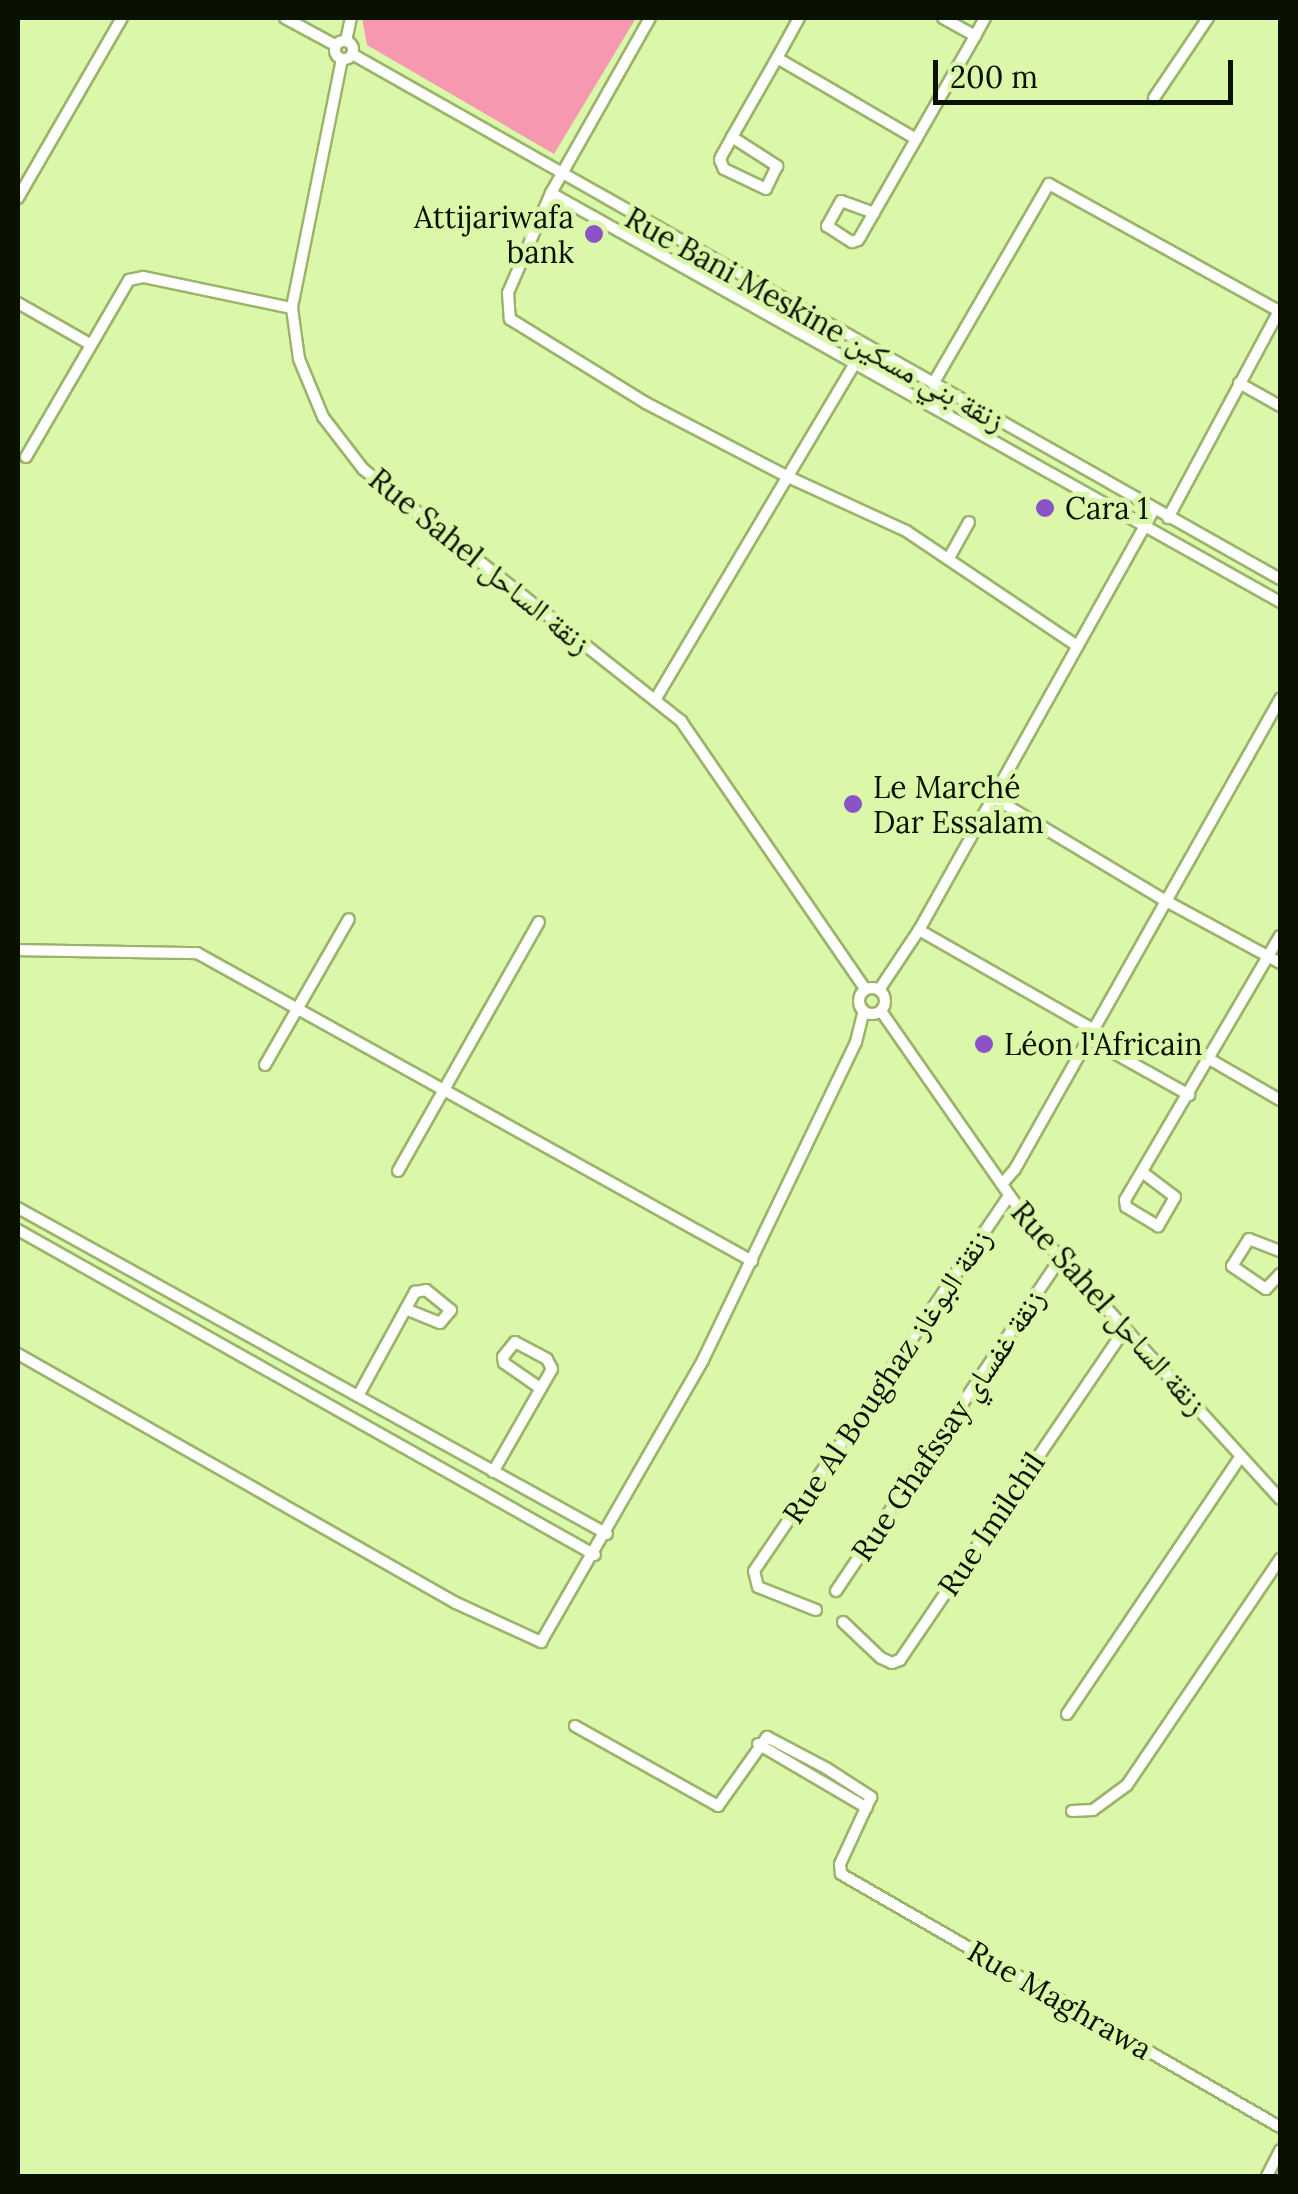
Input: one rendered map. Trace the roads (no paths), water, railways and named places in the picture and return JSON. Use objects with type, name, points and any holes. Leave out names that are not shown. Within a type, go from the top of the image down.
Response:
[{"type":"street","points":[[18,198],[122,18]]},
{"type":"street","points":[[285,18],[341,43],[352,46],[347,57],[336,56],[341,43],[351,18]]},
{"type":"street","points":[[650,18],[552,193],[508,293],[510,319],[646,402],[786,476],[906,531],[1078,646]]},
{"type":"street","points":[[732,138],[777,166],[765,190],[722,166],[721,157],[800,18]]},
{"type":"street","points":[[943,18],[975,36]]},
{"type":"street","points":[[874,213],[841,200],[827,226],[855,243],[874,213],[985,18]]},
{"type":"street","points":[[1154,98],[1208,18]]},
{"type":"street","name":"Rue Bani Meskine زنقة بني مسكين","points":[[347,57],[1280,579]]},
{"type":"street","name":"Rue Sahel زنقة الساحل","points":[[347,57],[292,308],[305,377],[346,450],[398,498],[655,700],[690,732],[866,990]]},
{"type":"street","points":[[777,58],[916,140]]},
{"type":"street","points":[[934,384],[1049,184],[1280,310],[1168,518]]},
{"type":"street","points":[[552,193],[1280,602]]},
{"type":"street","points":[[26,457],[124,285],[136,277],[292,308]]},
{"type":"street","points":[[18,303],[90,344]]},
{"type":"street","points":[[655,700],[855,363]]},
{"type":"street","points":[[1239,383],[1280,406]]},
{"type":"street","points":[[880,990],[919,930],[1154,509]]},
{"type":"street","points":[[949,558],[969,522]]},
{"type":"street","points":[[1002,1184],[1016,1170],[1280,699]]},
{"type":"street","points":[[991,796],[1166,902],[1280,963]]},
{"type":"street","points":[[265,1065],[349,919]]},
{"type":"street","points":[[398,1170],[538,922]]},
{"type":"street","points":[[919,930],[1189,1095]]},
{"type":"street","points":[[1142,1172],[1175,1197],[1158,1226],[1124,1205],[1142,1172],[1211,1060],[1280,936]]},
{"type":"street","points":[[18,950],[197,953],[752,1261]]},
{"type":"street","points":[[18,1354],[532,1642],[546,1638],[607,1534],[752,1261],[856,1042],[864,1010],[860,1000],[866,990],[880,990]]},
{"type":"street","points":[[864,1010],[881,1010],[885,999],[880,990]]},
{"type":"street","name":"Rue Sahel زنقة الساحل","points":[[881,1010],[1009,1196],[1060,1259],[1280,1498]]},
{"type":"street","points":[[1211,1060],[1280,1100]]},
{"type":"street","name":"Rue Al Boughaz زنقة البوغاز","points":[[816,1610],[755,1584],[754,1571],[1009,1196]]},
{"type":"street","points":[[18,1208],[607,1534]]},
{"type":"street","points":[[18,1230],[595,1554]]},
{"type":"street","points":[[1280,1251],[1249,1239],[1232,1266],[1266,1289],[1280,1274]]},
{"type":"street","name":"Rue Ghafssay زنقة غفساي","points":[[836,1591],[1060,1259]]},
{"type":"street","points":[[358,1396],[406,1309]]},
{"type":"street","name":"Rue Imilchil","points":[[844,1622],[881,1658],[892,1663],[900,1660],[1124,1329]]},
{"type":"street","points":[[493,1472],[552,1371],[551,1364],[515,1342],[503,1357],[504,1364],[540,1388]]},
{"type":"street","points":[[290,1382],[302,1364]]},
{"type":"street","points":[[1066,1714],[1241,1456]]},
{"type":"street","points":[[1072,1811],[1103,1806],[1127,1786],[1280,1559]]},
{"type":"street","name":"Rue Maghrawa","points":[[574,1726],[718,1806],[758,1744],[771,1737],[826,1768],[869,1794],[867,1808],[840,1872],[1280,2127]]},
{"type":"street","points":[[1266,2176],[1280,2150]]},
{"type":"place","name":"Attijariwafa bank","points":[[594,234]]},
{"type":"place","name":"Cara 1","points":[[1045,508]]},
{"type":"place","name":"Le Marché Dar Essalam","points":[[853,804]]},
{"type":"place","name":"Léon l'Africain","points":[[984,1044]]}]
